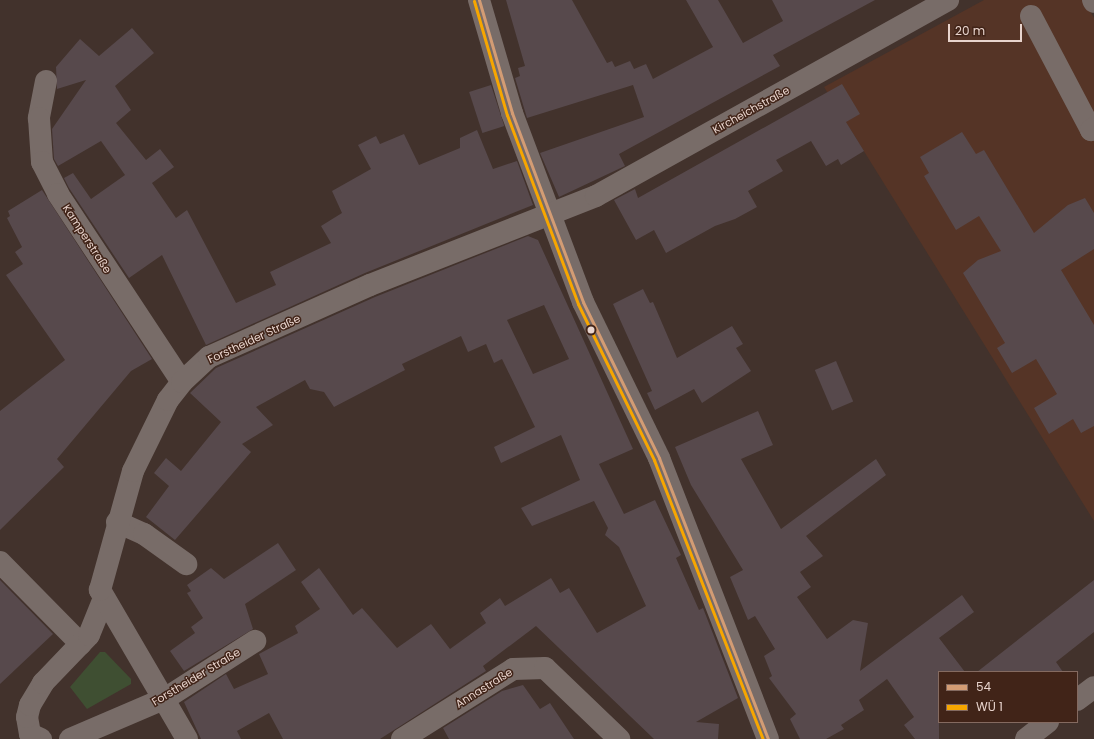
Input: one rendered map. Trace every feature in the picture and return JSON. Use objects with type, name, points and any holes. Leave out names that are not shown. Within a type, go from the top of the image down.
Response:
[{"type":"street","points":[[479,0],[512,113],[552,213],[583,302],[659,458],[768,739]]},
{"type":"street","name":"Kircheichstraße","points":[[552,213],[596,196],[948,0]]},
{"type":"street","points":[[1031,16],[1091,130],[1094,128]]},
{"type":"street","name":"Kamperstraße","points":[[46,81],[39,118],[42,162],[62,200],[182,382]]},
{"type":"street","name":"Forstheider Straße","points":[[31,737],[27,717],[30,705],[43,683],[89,635],[103,600],[100,590],[133,471],[168,400],[182,382],[209,357],[370,285],[552,213]]},
{"type":"street","points":[[118,522],[144,534],[186,564]]},
{"type":"street","points":[[0,562],[80,644]]},
{"type":"street","points":[[103,600],[166,698],[187,739]]},
{"type":"street","name":"Forstheider Straße","points":[[70,739],[166,698],[255,641]]},
{"type":"street","name":"Annastraße","points":[[402,739],[513,669],[545,668],[619,739]]},
{"type":"street","points":[[1078,699],[1094,687]]},
{"type":"street","points":[[1026,739],[1047,723]]},
{"type":"shaded area","points":[[984,0],[1084,0],[1094,18],[1094,521],[824,87]]},
{"type":"green space","points":[[100,652],[105,652],[131,679],[131,684],[87,709],[70,687]]},
{"type":"building","points":[[506,0],[572,0],[607,63],[612,61],[615,67],[630,61],[634,69],[646,64],[653,79],[713,47],[686,0],[718,0],[743,43],[783,21],[772,0],[875,0],[773,55],[780,66],[619,154],[625,166],[559,197],[540,153],[644,117],[633,85],[527,118],[515,78],[520,76],[518,68],[525,66]]},
{"type":"building","points":[[132,28],[154,53],[115,86],[131,110],[116,123],[146,160],[160,149],[174,167],[152,183],[176,218],[187,210],[236,303],[276,285],[270,272],[331,243],[321,226],[342,213],[332,191],[371,169],[358,145],[376,136],[380,144],[404,134],[419,165],[460,148],[460,138],[477,130],[493,169],[517,161],[533,205],[365,273],[206,345],[162,255],[129,278],[69,188],[64,178],[73,173],[91,199],[125,175],[101,141],[58,166],[54,159],[52,129],[86,80],[57,89],[56,67],[80,39],[99,56]]},
{"type":"building","points":[[842,84],[860,114],[846,122],[864,151],[841,165],[838,159],[826,166],[811,141],[776,160],[783,171],[748,191],[757,207],[735,219],[715,226],[666,253],[654,230],[636,240],[614,200],[635,189],[638,198]]},
{"type":"building","points":[[491,85],[504,126],[482,133],[469,92]]},
{"type":"building","points":[[962,132],[976,154],[984,150],[1034,233],[1068,205],[1085,198],[1094,213],[1094,249],[1061,270],[1094,325],[1094,426],[1081,433],[1073,419],[1049,434],[1034,408],[1057,394],[1036,359],[1012,373],[997,348],[1005,343],[963,273],[978,260],[1001,251],[979,216],[956,230],[924,176],[929,173],[920,157]]},
{"type":"building","points":[[42,190],[152,359],[131,371],[57,459],[64,467],[0,530],[0,411],[65,360],[6,275],[23,264],[15,252],[22,247],[7,218],[10,216],[8,211]]},
{"type":"building","points":[[528,236],[538,240],[633,449],[599,464],[624,514],[655,500],[681,555],[676,558],[699,610],[703,608],[738,698],[696,722],[719,724],[718,739],[654,739],[536,626],[483,666],[486,671],[380,739],[283,739],[269,713],[237,731],[241,739],[201,739],[184,702],[226,674],[234,689],[268,674],[259,654],[298,633],[295,626],[320,609],[301,582],[319,568],[353,615],[362,608],[397,648],[431,624],[450,649],[486,623],[480,613],[500,598],[505,606],[551,578],[560,593],[569,588],[597,633],[646,606],[619,547],[605,535],[608,528],[594,501],[532,526],[521,508],[580,480],[561,435],[501,463],[494,447],[535,427],[502,359],[494,363],[486,344],[468,352],[461,336],[402,364],[405,370],[334,407],[324,392],[310,389],[305,380],[256,407],[273,425],[242,444],[251,452],[175,540],[146,517],[169,486],[154,473],[166,458],[181,471],[221,422],[190,393],[216,368],[375,297]],"holes":[[[544,305],[569,359],[533,374],[507,320]]]},
{"type":"building","points":[[643,289],[650,303],[653,302],[677,358],[732,326],[743,344],[736,348],[751,371],[702,403],[694,389],[655,410],[647,393],[652,391],[613,304]]},
{"type":"building","points":[[836,361],[853,402],[832,410],[815,370]]},
{"type":"building","points":[[758,411],[773,445],[741,459],[781,529],[876,459],[886,475],[806,536],[823,556],[800,572],[811,587],[797,597],[827,639],[853,620],[868,623],[860,671],[962,595],[974,612],[939,638],[964,671],[938,671],[939,739],[915,739],[904,725],[914,717],[887,679],[859,700],[864,710],[841,725],[844,729],[826,739],[800,739],[790,719],[796,714],[769,678],[772,676],[764,656],[775,649],[755,616],[748,620],[730,577],[743,570],[691,485],[675,447]]},
{"type":"building","points":[[278,543],[296,570],[245,604],[253,629],[184,671],[170,651],[195,633],[191,627],[203,618],[187,593],[191,591],[187,585],[211,568],[224,579]]},
{"type":"building","points":[[0,580],[53,634],[0,684]]},
{"type":"building","points":[[1094,580],[1094,632],[1056,662],[1062,671],[978,671]]},
{"type":"building","points":[[523,685],[540,709],[550,703],[574,739],[449,739],[443,728],[502,691]]},
{"type":"transit line","name":"54","points":[[479,0],[512,113],[583,302],[659,458],[768,739]]},
{"type":"transit line","points":[[474,1],[507,115],[578,304],[654,460],[763,739]]}]
